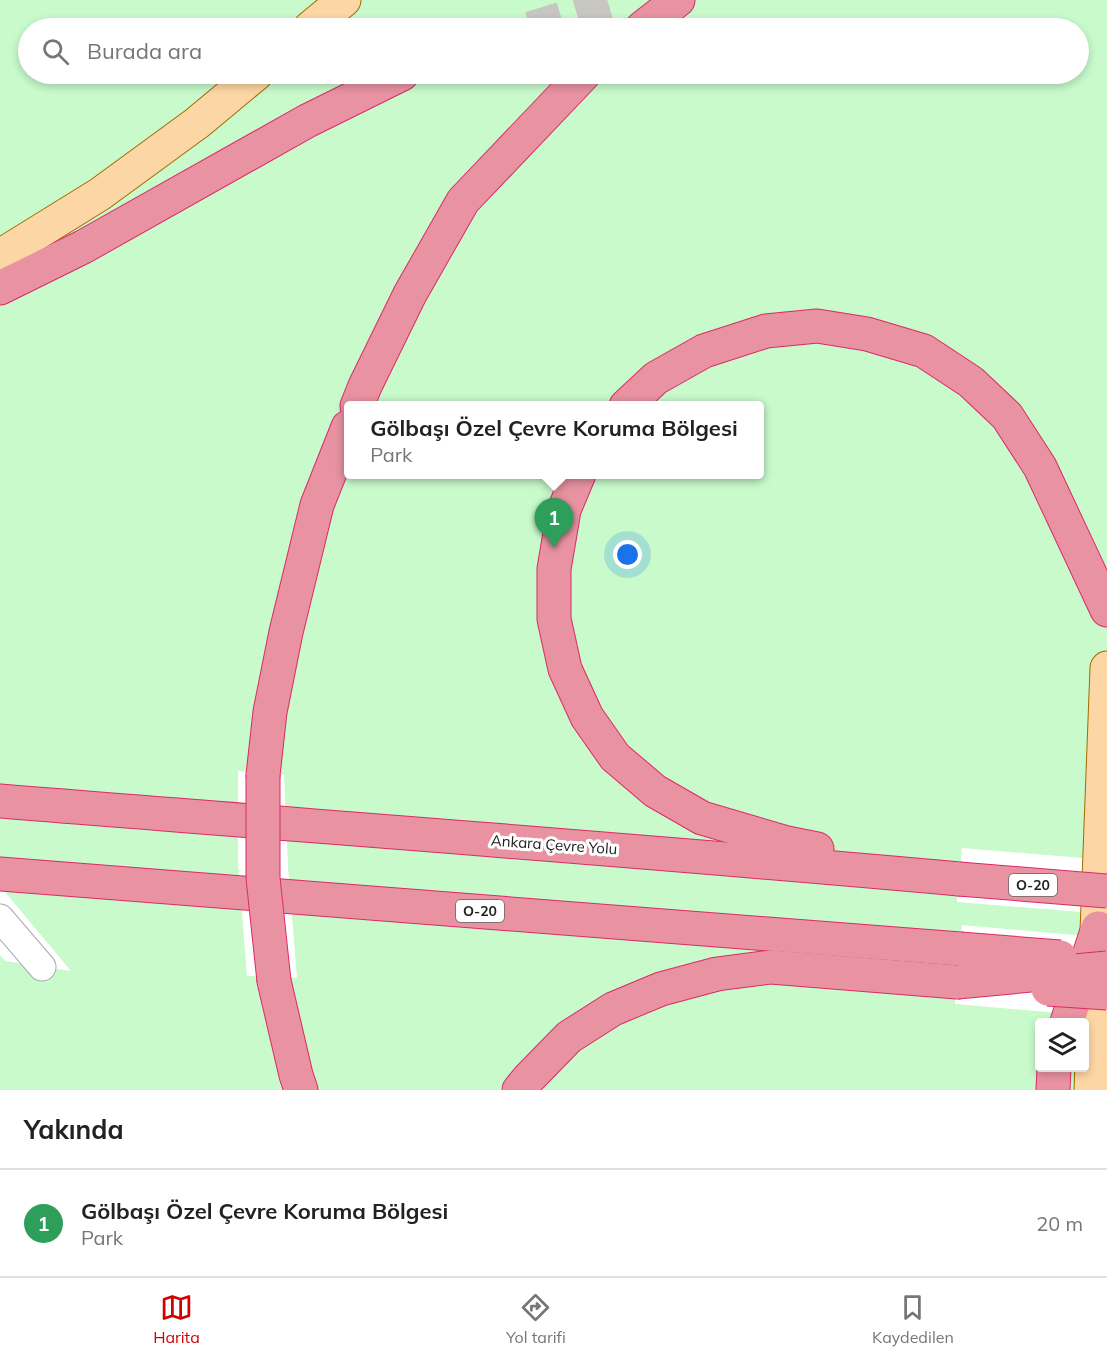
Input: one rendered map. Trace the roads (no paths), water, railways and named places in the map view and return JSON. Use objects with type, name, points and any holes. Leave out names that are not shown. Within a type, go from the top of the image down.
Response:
[{"type":"highway","points":[[655,18],[678,0]]},
{"type":"highway","points":[[0,288],[83,248],[307,121],[382,84]]},
{"type":"highway","points":[[359,401],[410,294],[463,201],[574,84]]},
{"type":"highway","points":[[630,401],[656,378],[705,351],[766,331],[817,326],[867,333],[924,351],[970,382],[1007,416],[1040,467],[1107,610]]},
{"type":"highway","points":[[301,1090],[274,981],[263,878],[263,775],[270,712],[281,655],[314,517],[344,437]]},
{"type":"highway","points":[[577,479],[564,510],[554,569],[554,619],[566,669],[574,688],[587,717],[615,757],[655,791],[702,818],[787,843],[959,879]]},
{"type":"highway","name":"Ankara Çevre Yolu","points":[[0,801],[750,860],[1107,891]]},
{"type":"highway","name":"O-20","points":[[0,874],[1107,961]]},
{"type":"highway","points":[[1069,1018],[1098,928]]},
{"type":"highway","points":[[519,1090],[569,1037],[613,1009],[661,989],[717,974],[771,967],[1107,993]]},
{"type":"highway","points":[[957,982],[1107,968]]},
{"type":"highway","points":[[1053,1090],[1054,1072]]},
{"type":"main road","points":[[322,18],[344,0]]},
{"type":"main road","points":[[0,256],[100,194],[197,123],[244,84]]},
{"type":"main road","points":[[1091,1090],[1107,668]]},
{"type":"street","points":[[0,918],[42,967]]},
{"type":"tunnel","points":[[562,18],[621,0]]},
{"type":"place","name":"Gölbaşı Özel Çevre Koruma Bölgesi","points":[[554,548]]}]
